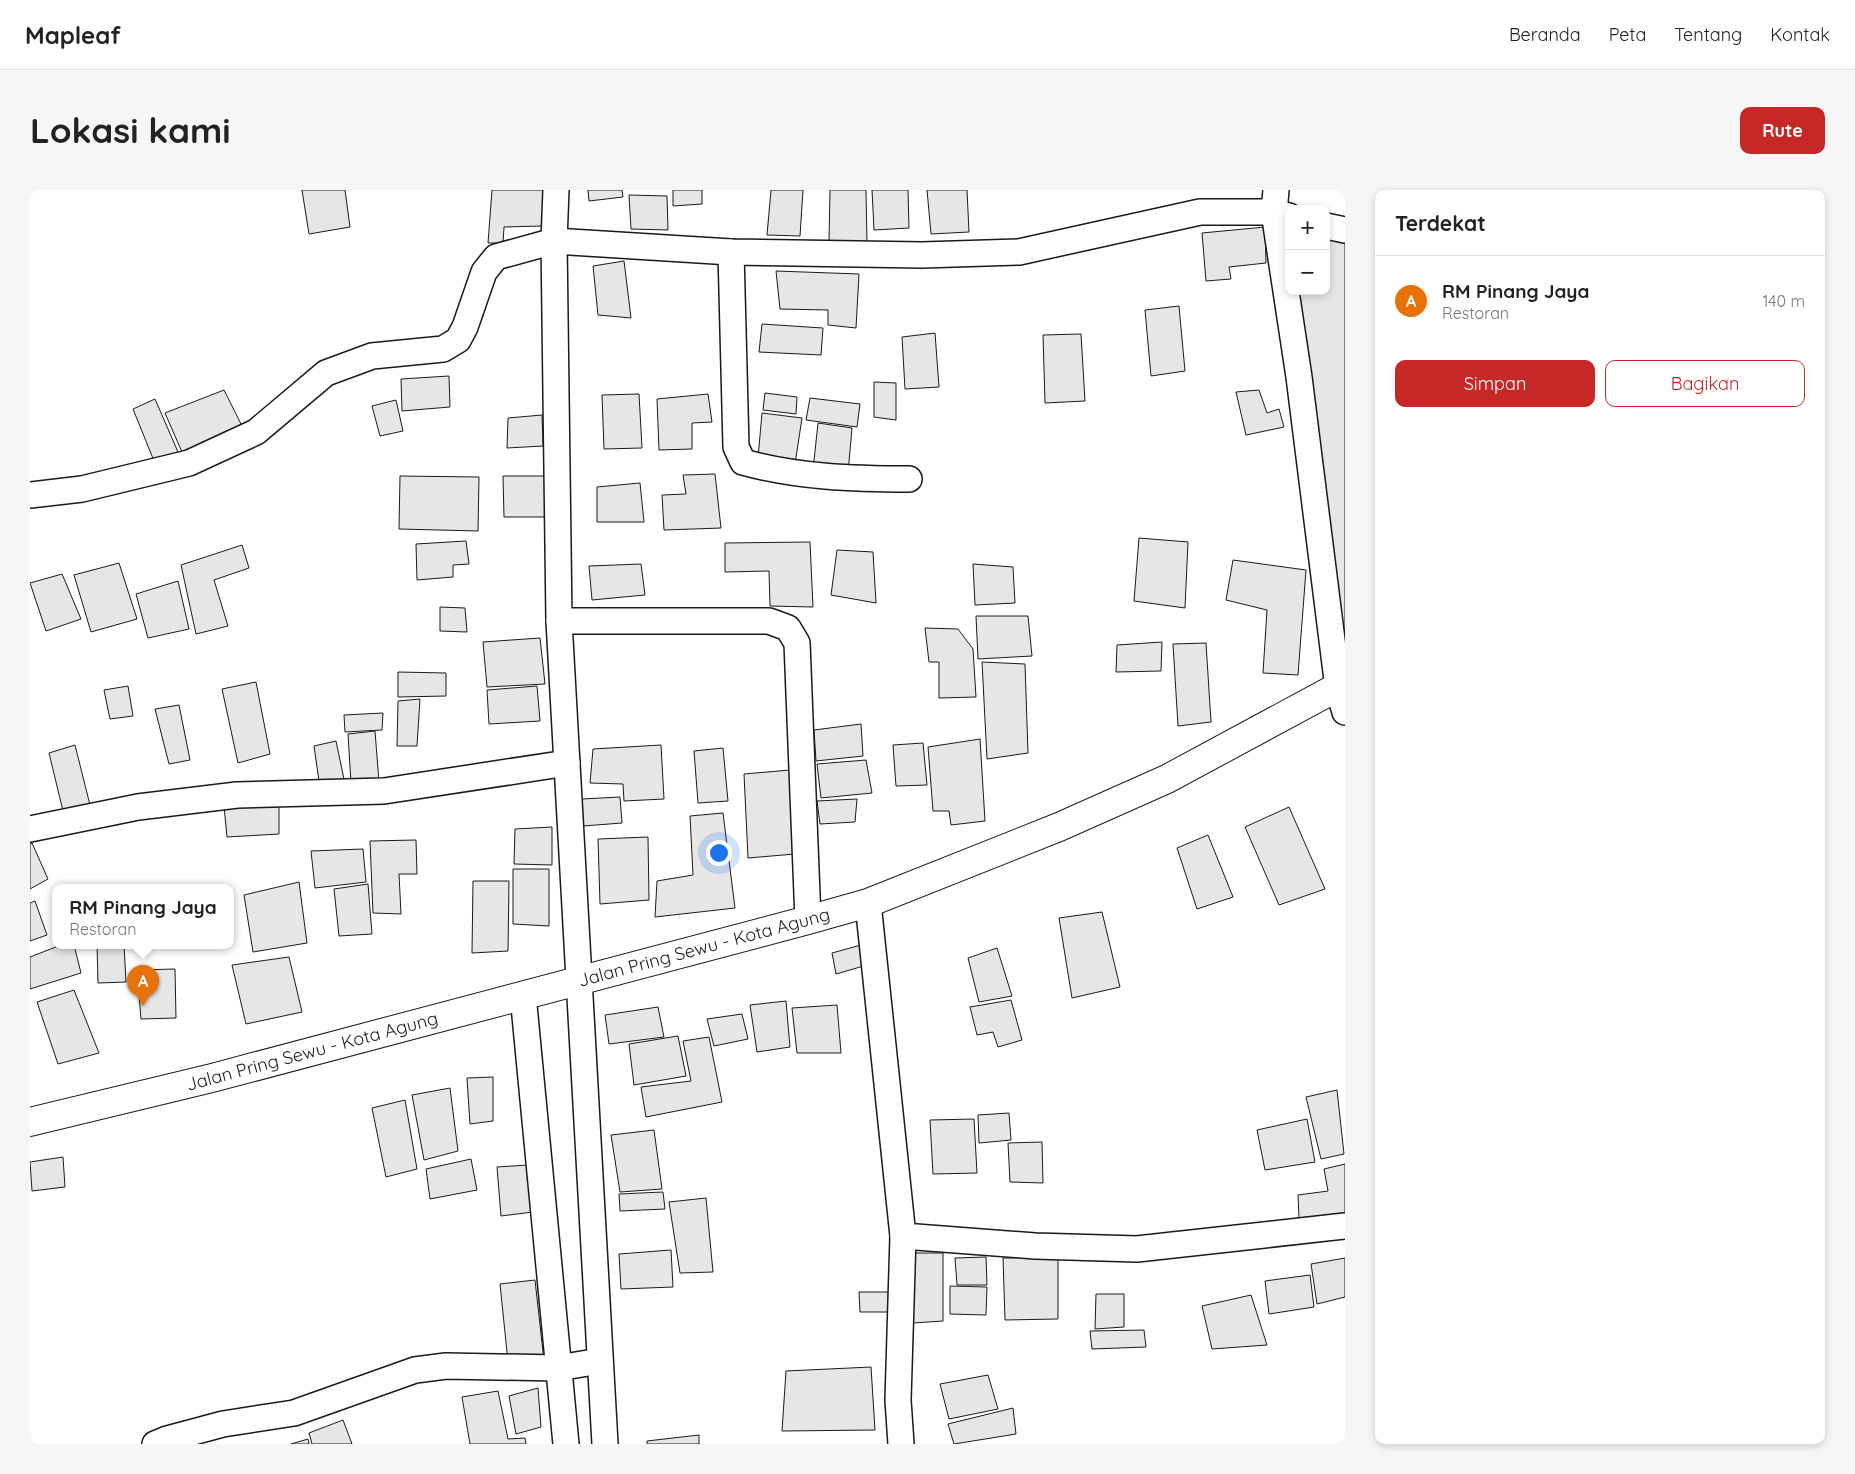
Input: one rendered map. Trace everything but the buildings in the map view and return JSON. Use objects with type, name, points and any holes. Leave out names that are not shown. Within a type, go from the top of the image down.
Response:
[{"type":"highway","name":"Jalan Pring Sewu - Kota Agung","points":[[30,1122],[212,1078],[868,903],[1059,827],[1167,779],[1343,694]]},
{"type":"street","points":[[556,190],[554,242],[559,621],[605,1444]]},
{"type":"street","points":[[30,495],[82,489],[189,463],[256,432],[326,373],[372,356],[443,349],[458,340],[484,272],[496,257],[554,242],[731,252],[922,255],[1019,252],[1200,212],[1279,206],[1299,377],[1343,694]]},
{"type":"street","points":[[1330,227],[1345,230]]},
{"type":"street","points":[[731,252],[736,447],[743,462],[775,471],[876,479],[909,479]]},
{"type":"street","points":[[559,621],[769,621],[788,628],[797,643],[808,920]]},
{"type":"street","points":[[30,829],[138,807],[237,795],[384,790],[567,763]]},
{"type":"street","points":[[868,903],[903,1236],[898,1400],[901,1444]]},
{"type":"street","points":[[523,994],[566,1444]]},
{"type":"street","points":[[903,1236],[1035,1246],[1137,1249],[1345,1226]]},
{"type":"street","points":[[155,1444],[223,1424],[294,1413],[415,1370],[446,1366],[558,1368],[600,1361]]},
{"type":"place","name":"RM Pinang Jaya","points":[[143,1006]]}]
